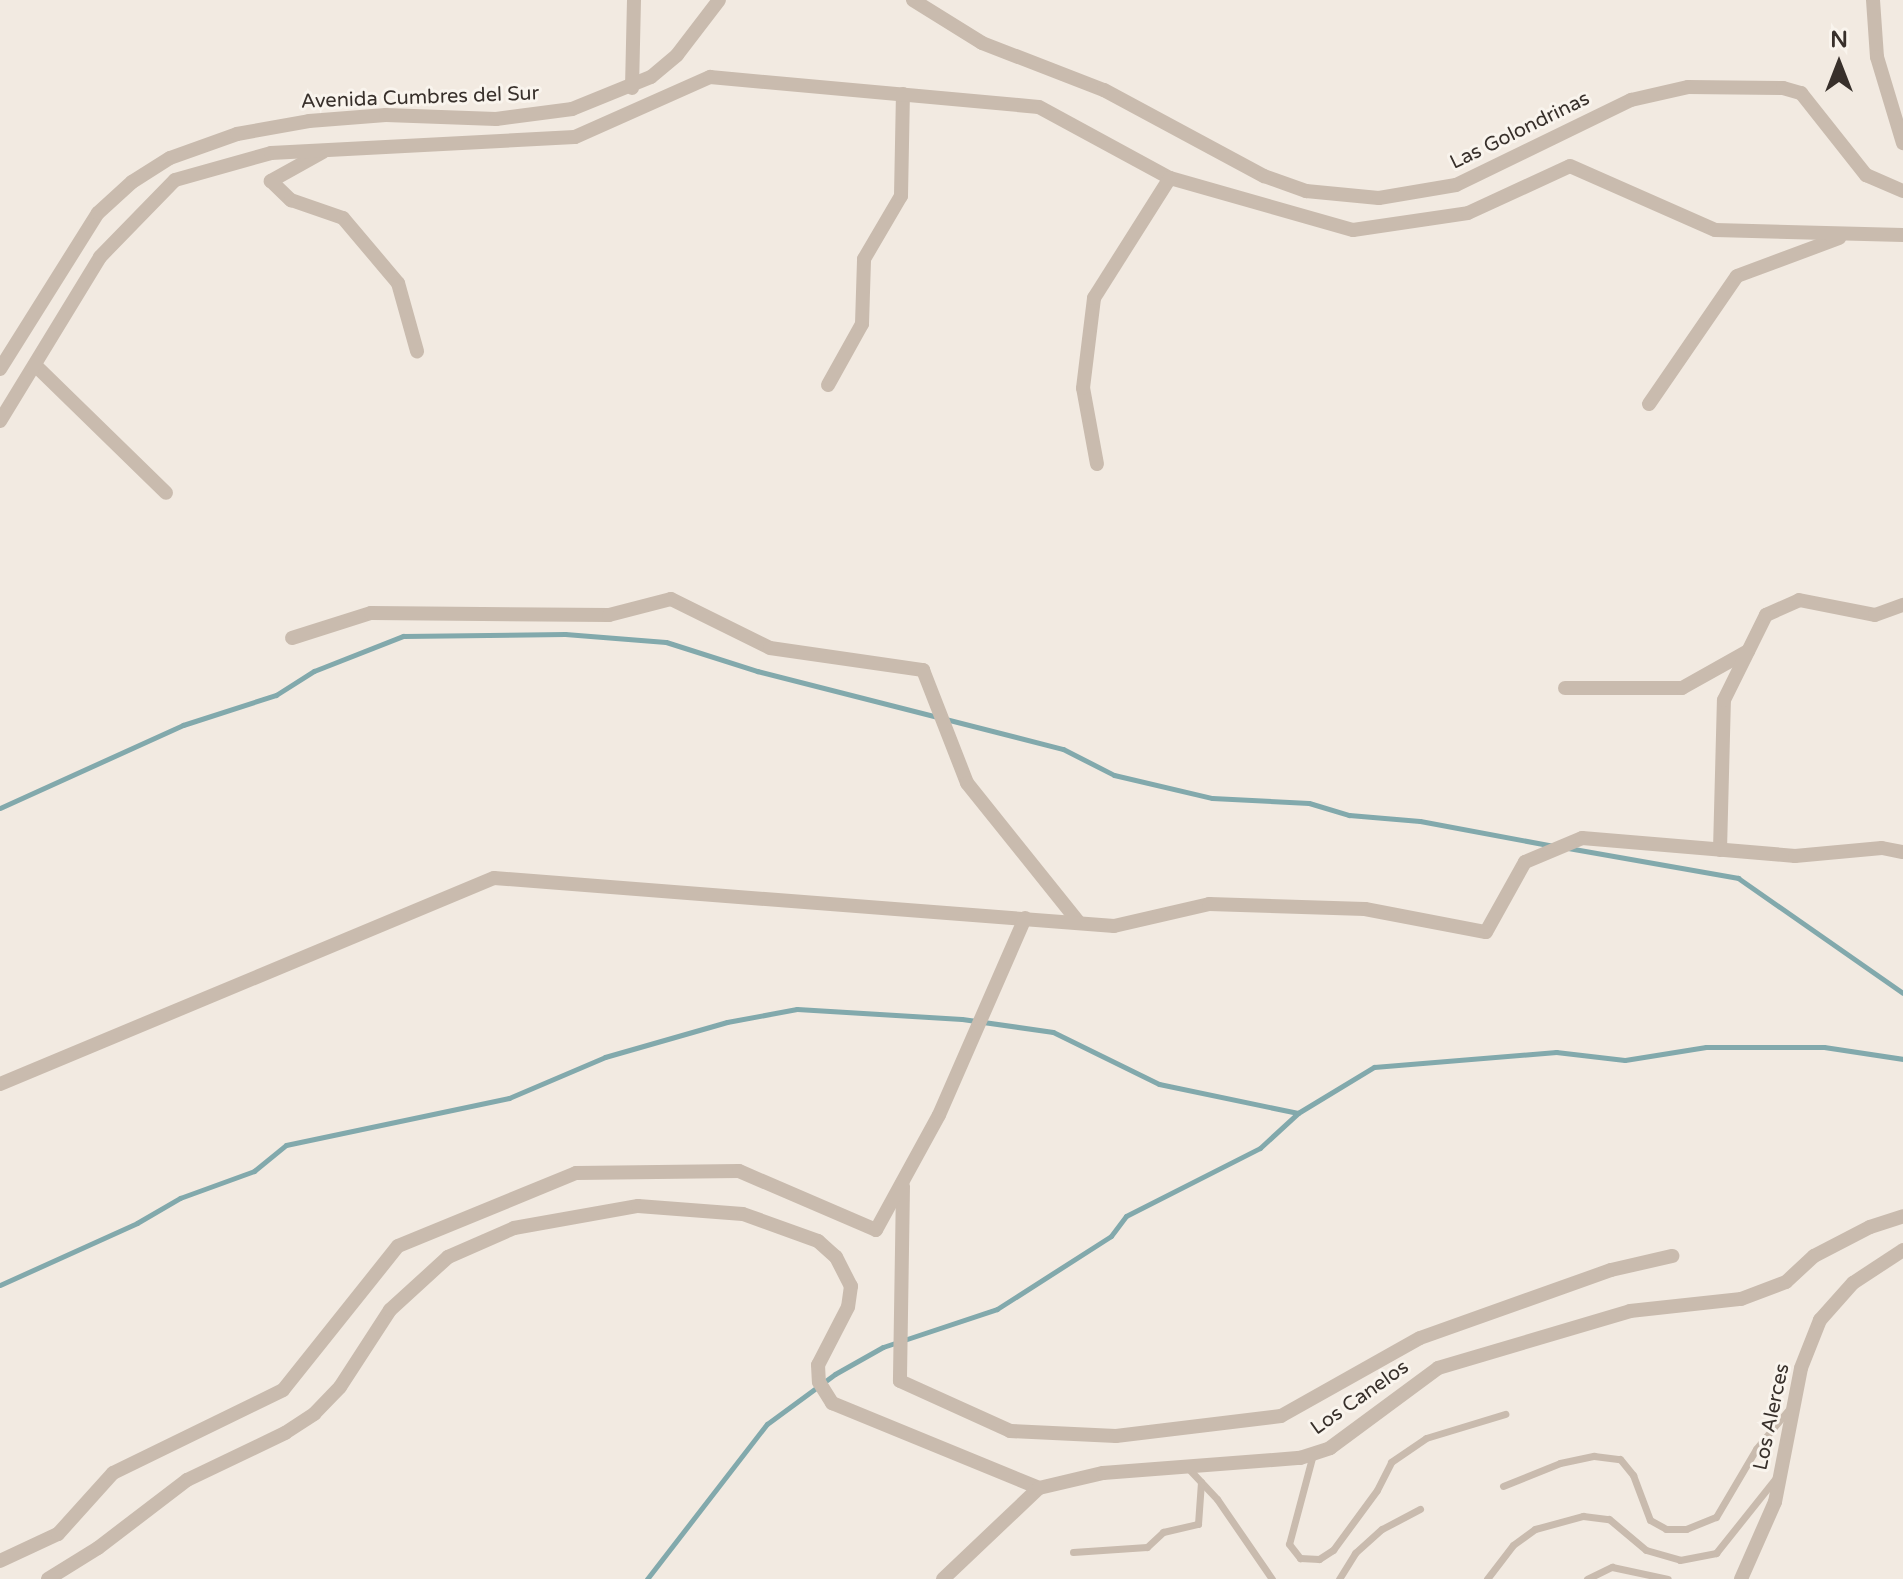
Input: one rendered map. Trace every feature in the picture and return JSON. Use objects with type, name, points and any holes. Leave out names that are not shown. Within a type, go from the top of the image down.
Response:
[{"type":"street","points":[[632,88],[634,0]]},
{"type":"street","name":"Avenida Cumbres del Sur","points":[[0,369],[98,213],[132,182],[170,158],[290,123],[386,115],[521,117],[572,109],[632,88],[677,55],[719,0]]},
{"type":"street","name":"Las Golondrinas","points":[[913,0],[982,43],[1104,90],[1264,176],[1306,191],[1379,198],[1456,185],[1631,100],[1688,87],[1783,88],[1801,93],[1866,175],[1903,191]]},
{"type":"street","points":[[1873,0],[1877,57],[1903,143]]},
{"type":"street","points":[[0,421],[100,257],[175,180],[271,153],[575,137],[710,77],[1039,107],[1170,178],[1353,230],[1468,213],[1570,166],[1715,230],[1903,235]]},
{"type":"street","points":[[828,385],[862,324],[864,259],[901,196],[903,94]]},
{"type":"street","points":[[327,149],[271,181],[291,200],[343,218],[398,283],[417,351]]},
{"type":"street","points":[[1097,464],[1083,388],[1094,298],[1170,178]]},
{"type":"street","points":[[1649,404],[1737,276],[1847,235]]},
{"type":"street","points":[[35,365],[166,493]]},
{"type":"street","points":[[292,638],[371,613],[609,615],[671,599],[770,648],[923,670],[967,783],[1079,923]]},
{"type":"street","points":[[1720,850],[1724,700],[1766,615],[1799,600],[1875,615],[1903,605]]},
{"type":"street","points":[[1565,688],[1682,688],[1748,651]]},
{"type":"street","points":[[0,1084],[494,878],[1114,926],[1209,904],[1365,909],[1486,932],[1525,862],[1582,838],[1795,856],[1882,848],[1903,852]]},
{"type":"street","points":[[0,1561],[58,1534],[113,1473],[283,1390],[398,1246],[576,1173],[739,1171],[876,1230],[939,1115],[1025,918]]},
{"type":"street","points":[[903,1182],[900,1381],[1010,1431],[1116,1436],[1281,1416],[1420,1338],[1611,1270],[1672,1256]]},
{"type":"street","points":[[48,1579],[98,1548],[187,1480],[285,1433],[314,1414],[340,1387],[390,1310],[448,1257],[514,1228],[638,1206],[743,1214],[818,1241],[842,1266],[851,1286],[848,1307],[818,1365],[819,1382],[832,1403],[1039,1488],[943,1579]]},
{"type":"street","name":"Los Canelos","points":[[1039,1488],[1103,1473],[1313,1454],[1330,1448],[1438,1368],[1630,1311],[1741,1299],[1786,1282],[1814,1256],[1870,1227],[1903,1216]]},
{"type":"street","name":"Los Alerces","points":[[1741,1579],[1775,1502],[1795,1402],[1820,1320],[1853,1283],[1903,1250]]},
{"type":"lane","points":[[1503,1486],[1560,1463],[1594,1456],[1620,1459],[1633,1475],[1650,1520],[1666,1529],[1686,1529],[1716,1517],[1756,1449],[1795,1402]]},
{"type":"lane","points":[[1313,1454],[1289,1544],[1300,1558],[1319,1559],[1333,1550],[1377,1490],[1391,1462],[1426,1438],[1505,1414]]},
{"type":"lane","points":[[1187,1467],[1272,1579]]},
{"type":"lane","points":[[1487,1579],[1513,1545],[1535,1529],[1583,1516],[1609,1519],[1646,1550],[1680,1560],[1716,1553],[1782,1470]]},
{"type":"lane","points":[[1073,1552],[1147,1547],[1163,1532],[1198,1524],[1201,1482]]},
{"type":"lane","points":[[1339,1579],[1355,1553],[1382,1529],[1420,1509]]},
{"type":"lane","points":[[1587,1579],[1612,1567],[1668,1579]]},
{"type":"waterway","points":[[0,808],[183,725],[276,695],[314,671],[403,636],[565,634],[666,642],[757,671],[1063,749],[1114,775],[1212,798],[1309,803],[1349,815],[1420,821],[1554,846]]},
{"type":"waterway","points":[[1568,848],[1738,878],[1903,993]]},
{"type":"waterway","points":[[0,1285],[137,1223],[180,1198],[254,1171],[286,1145],[509,1098],[605,1057],[727,1022],[797,1009],[962,1019],[1053,1032],[1159,1084],[1298,1113]]},
{"type":"waterway","points":[[647,1579],[767,1424],[835,1374],[883,1347],[997,1309],[1111,1236],[1126,1216],[1260,1148],[1298,1113],[1374,1067],[1556,1052],[1625,1060],[1706,1047],[1824,1047],[1903,1059]]}]
